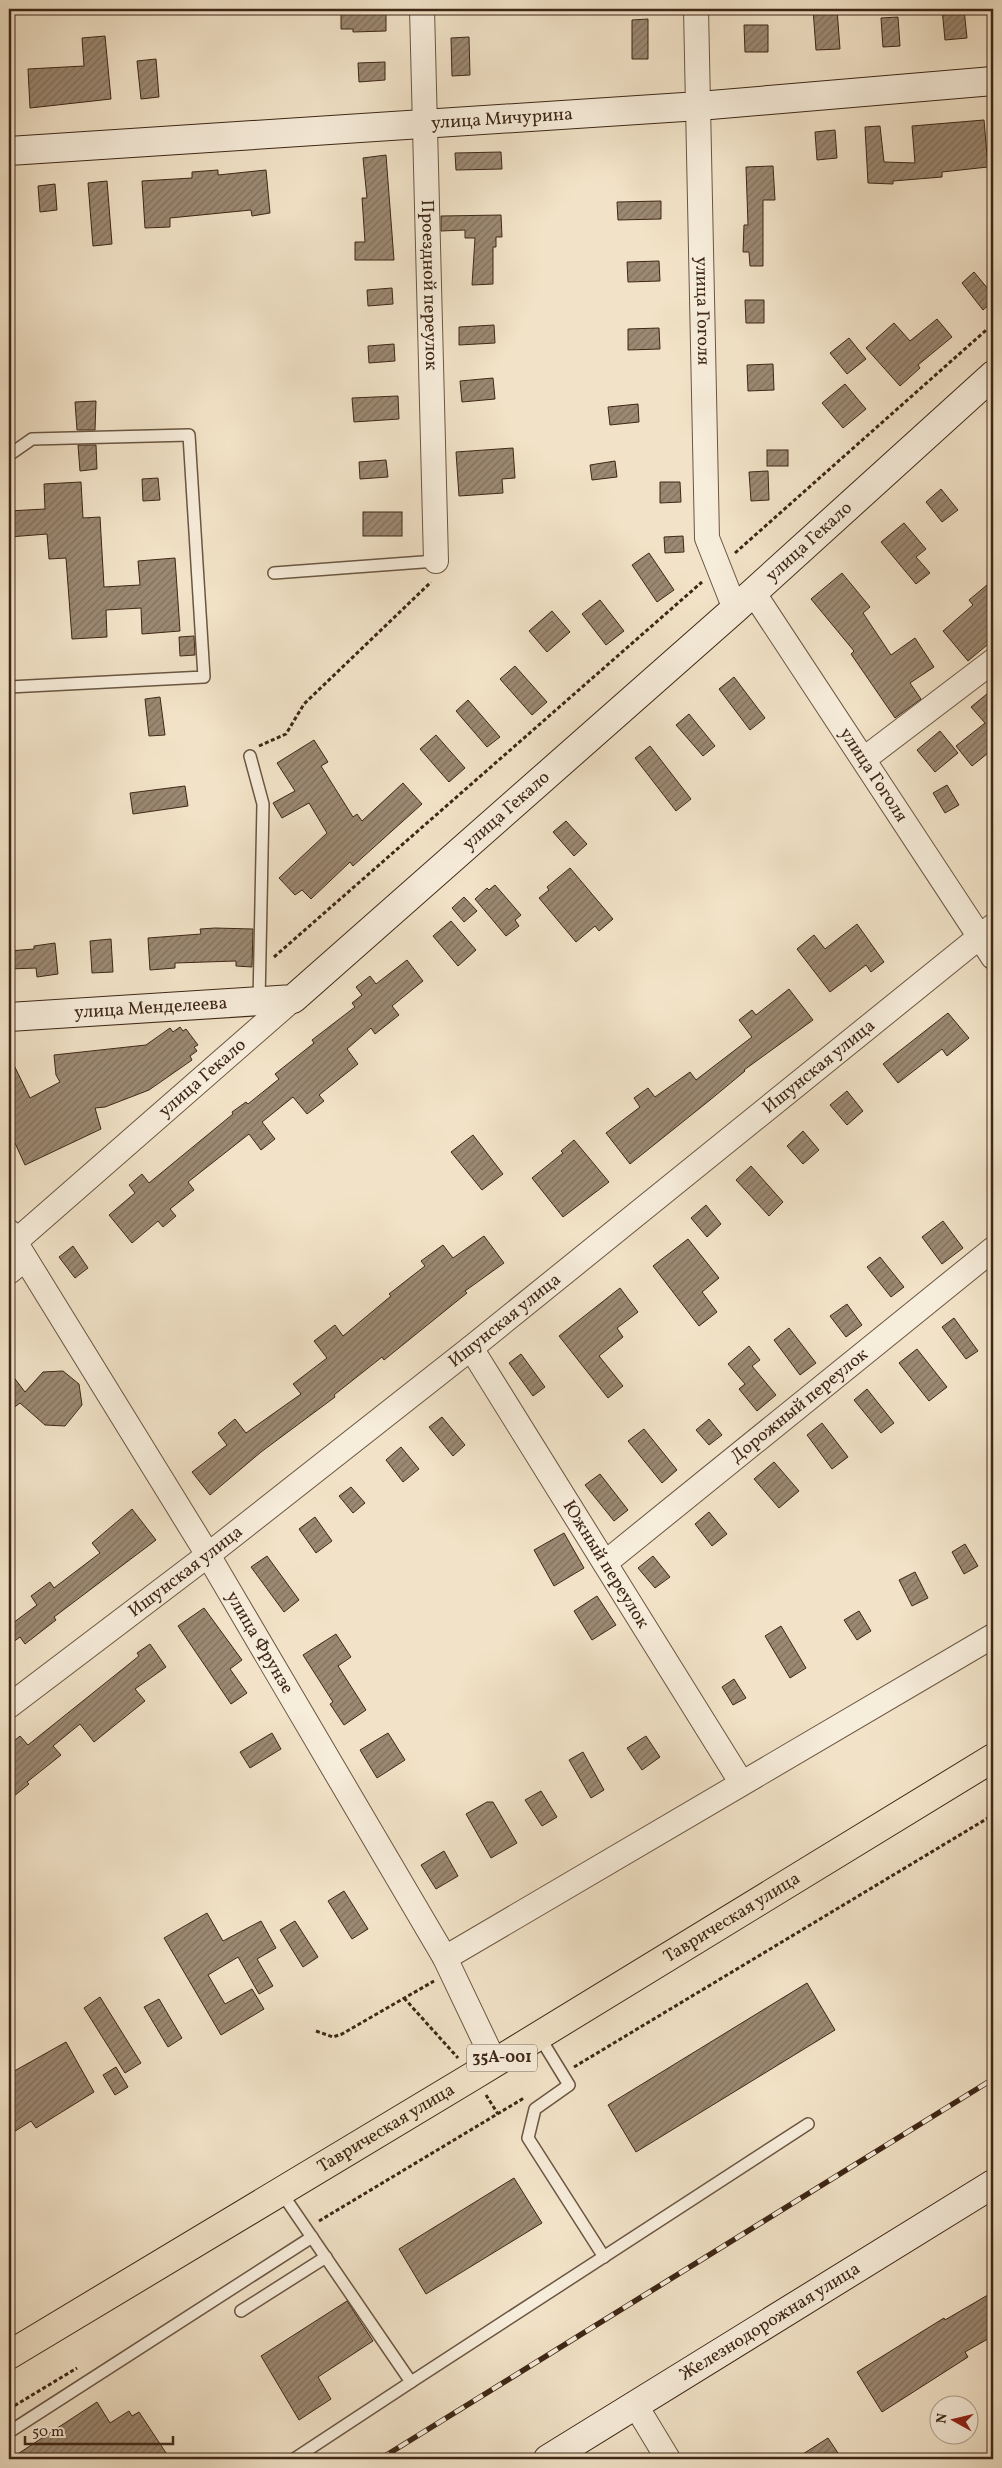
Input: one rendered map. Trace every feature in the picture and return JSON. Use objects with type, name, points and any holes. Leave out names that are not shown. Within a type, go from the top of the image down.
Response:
[{"type":"highway","name":"Таврическая улица","points":[[9,2355],[539,2036],[993,1758]]},
{"type":"main road","name":"улица Мичурина","points":[[9,151],[424,122],[699,106],[993,80]]},
{"type":"main road","name":"улица Гекало","points":[[294,999],[744,601],[993,375]]},
{"type":"main road","name":"улица Менделеева","points":[[9,1017],[294,999]]},
{"type":"main road","name":"Железнодорожная улица","points":[[548,2459],[993,2184]]},
{"type":"street","name":"Проездной переулок","points":[[422,9],[436,561]]},
{"type":"street","name":"улица Гоголя","points":[[696,9],[707,538],[719,568],[864,759],[987,931],[993,957]]},
{"type":"street","points":[[864,759],[993,661]]},
{"type":"street","name":"Ишунская улица","points":[[9,1706],[208,1556],[471,1348],[987,931]]},
{"type":"street","name":"улица Гекало","points":[[14,1251],[294,999]]},
{"type":"street","name":"Дорожный переулок","points":[[605,1563],[993,1250]]},
{"type":"street","name":"улица Фрунзе","points":[[14,1251],[208,1556],[448,1964],[484,2069]]},
{"type":"street","name":"Южный переулок","points":[[471,1348],[741,1782]]},
{"type":"street","points":[[448,1964],[741,1782],[993,1636]]},
{"type":"street","points":[[636,2406],[668,2459]]},
{"type":"lane","points":[[9,455],[32,439],[189,435],[204,677],[9,687]]},
{"type":"lane","points":[[274,572],[436,561]]},
{"type":"lane","points":[[250,756],[263,804],[259,1001]]},
{"type":"lane","points":[[539,2036],[569,2085],[535,2109],[528,2138],[604,2257]]},
{"type":"lane","points":[[294,2459],[808,2124]]},
{"type":"lane","points":[[281,2192],[411,2382]]},
{"type":"lane","points":[[9,2432],[309,2233]]},
{"type":"lane","points":[[241,2311],[326,2256]]},
{"type":"path","points":[[260,970],[719,568],[993,324]]},
{"type":"path","points":[[250,756],[259,746],[286,734],[304,704],[433,580],[436,561]]},
{"type":"path","points":[[562,2074],[993,1815]]},
{"type":"path","points":[[316,2031],[333,2037],[342,2034],[404,1998],[448,1964]]},
{"type":"path","points":[[404,1998],[450,2047],[484,2069],[498,2114]]},
{"type":"path","points":[[309,2233],[530,2094]]},
{"type":"path","points":[[9,2409],[85,2363]]},
{"type":"building","points":[[813,9],[837,9],[840,49],[816,50]]},
{"type":"building","points":[[942,9],[964,9],[967,38],[945,40]]},
{"type":"building","points":[[386,11],[386,31],[353,32],[353,29],[341,29],[341,12]]},
{"type":"building","points":[[898,17],[900,46],[883,47],[881,18]]},
{"type":"building","points":[[648,19],[648,59],[632,59],[632,20]]},
{"type":"building","points":[[744,25],[768,25],[768,52],[745,52]]},
{"type":"building","points":[[105,36],[111,99],[30,108],[28,69],[84,66],[82,38]]},
{"type":"building","points":[[469,37],[470,75],[452,76],[451,38]]},
{"type":"building","points":[[156,59],[159,97],[141,99],[137,61]]},
{"type":"building","points":[[385,62],[385,80],[359,82],[358,63]]},
{"type":"building","points":[[984,120],[988,167],[942,172],[942,177],[893,181],[893,184],[868,183],[865,127],[880,126],[884,162],[915,163],[912,126]]},
{"type":"building","points":[[835,130],[837,158],[817,160],[815,132]]},
{"type":"building","points":[[501,152],[502,169],[456,170],[455,153]]},
{"type":"building","points":[[386,155],[394,260],[355,260],[355,242],[365,242],[362,198],[367,198],[363,158]]},
{"type":"building","points":[[773,166],[775,200],[763,200],[763,266],[750,266],[749,252],[743,252],[744,225],[748,225],[746,167]]},
{"type":"building","points":[[218,170],[218,175],[266,170],[270,213],[252,216],[251,210],[170,218],[170,227],[145,228],[142,181],[192,178],[192,172]]},
{"type":"building","points":[[107,181],[112,244],[93,246],[88,183]]},
{"type":"building","points":[[55,184],[57,210],[40,212],[38,186]]},
{"type":"building","points":[[661,201],[661,219],[618,220],[617,202]]},
{"type":"building","points":[[501,215],[502,237],[496,237],[496,247],[493,247],[493,284],[472,285],[475,238],[465,238],[465,230],[441,231],[441,216]]},
{"type":"building","points":[[659,261],[660,281],[628,282],[627,262]]},
{"type":"building","points":[[974,272],[993,295],[993,301],[983,310],[962,283]]},
{"type":"building","points":[[392,288],[393,304],[368,306],[367,290]]},
{"type":"building","points":[[745,300],[764,300],[764,323],[746,323]]},
{"type":"building","points":[[937,319],[952,337],[918,365],[920,368],[900,386],[866,348],[894,323],[910,341]]},
{"type":"building","points":[[494,325],[495,343],[459,345],[459,327]]},
{"type":"building","points":[[659,328],[660,349],[628,350],[628,329]]},
{"type":"building","points":[[849,338],[866,359],[847,374],[830,353]]},
{"type":"building","points":[[394,344],[395,361],[369,363],[368,346]]},
{"type":"building","points":[[773,364],[774,390],[748,391],[747,365]]},
{"type":"building","points":[[493,378],[495,399],[462,402],[460,381]]},
{"type":"building","points":[[845,384],[866,409],[843,428],[822,403]]},
{"type":"building","points":[[398,396],[399,419],[354,422],[352,398]]},
{"type":"building","points":[[96,401],[95,430],[77,430],[75,402]]},
{"type":"building","points":[[638,404],[639,422],[610,425],[608,407]]},
{"type":"building","points":[[78,445],[96,445],[97,469],[80,471]]},
{"type":"building","points":[[513,448],[515,478],[502,479],[503,493],[459,496],[456,452]]},
{"type":"building","points":[[767,450],[788,450],[788,466],[767,466]]},
{"type":"building","points":[[386,460],[388,477],[360,479],[359,462]]},
{"type":"building","points":[[615,461],[617,477],[592,480],[590,465]]},
{"type":"building","points":[[768,471],[769,500],[751,501],[749,472]]},
{"type":"building","points":[[158,478],[160,500],[143,501],[142,479]]},
{"type":"building","points":[[81,482],[83,518],[100,517],[104,587],[140,585],[138,561],[175,558],[180,631],[142,634],[141,608],[106,610],[107,637],[72,639],[66,558],[49,559],[47,534],[9,537],[9,511],[45,509],[44,484]]},
{"type":"building","points":[[660,482],[680,482],[681,502],[660,503]]},
{"type":"building","points":[[941,489],[958,510],[942,522],[926,502]]},
{"type":"building","points":[[363,512],[402,512],[402,536],[363,536]]},
{"type":"building","points":[[904,523],[926,549],[916,557],[930,573],[916,584],[881,542]]},
{"type":"building","points":[[683,536],[684,552],[665,553],[664,537]]},
{"type":"building","points":[[649,553],[674,590],[657,602],[632,565]]},
{"type":"building","points":[[842,573],[870,607],[863,613],[891,655],[915,638],[934,667],[910,683],[921,699],[895,718],[851,654],[854,651],[811,599]]},
{"type":"building","points":[[993,580],[993,640],[968,661],[943,631],[973,605],[969,600]]},
{"type":"building","points":[[600,600],[624,631],[606,645],[582,614]]},
{"type":"building","points":[[552,611],[570,632],[547,652],[529,631]]},
{"type":"building","points":[[194,636],[195,655],[180,656],[179,637]]},
{"type":"building","points":[[515,666],[547,702],[532,715],[500,679]]},
{"type":"building","points":[[734,677],[765,718],[750,730],[719,689]]},
{"type":"building","points":[[993,689],[993,749],[972,766],[956,746],[985,723],[971,707]]},
{"type":"building","points":[[160,697],[165,735],[149,736],[145,699]]},
{"type":"building","points":[[468,700],[500,737],[487,747],[456,711]]},
{"type":"building","points":[[689,714],[715,746],[703,756],[676,725]]},
{"type":"building","points":[[940,731],[958,753],[935,772],[917,750]]},
{"type":"building","points":[[436,735],[465,768],[449,782],[420,749]]},
{"type":"building","points":[[314,740],[328,762],[321,766],[353,817],[357,814],[362,821],[403,783],[422,804],[353,866],[350,862],[311,899],[302,890],[295,895],[279,878],[327,833],[309,803],[282,818],[273,803],[295,791],[277,763]]},
{"type":"building","points":[[650,746],[691,799],[676,811],[635,758]]},
{"type":"building","points":[[947,785],[959,805],[945,813],[933,793]]},
{"type":"building","points":[[185,786],[188,806],[133,814],[130,793]]},
{"type":"building","points":[[566,821],[587,844],[574,856],[553,832]]},
{"type":"building","points":[[570,868],[613,919],[599,931],[595,926],[576,942],[539,898],[549,890],[547,887]]},
{"type":"building","points":[[495,885],[521,915],[515,920],[519,926],[506,936],[475,899],[487,888],[489,890]]},
{"type":"building","points":[[464,897],[477,911],[464,922],[452,908]]},
{"type":"building","points":[[451,921],[476,950],[458,966],[433,936]]},
{"type":"building","points":[[857,924],[884,962],[871,972],[866,965],[830,992],[797,949],[814,935],[825,949]]},
{"type":"building","points":[[200,929],[253,929],[252,967],[236,966],[236,961],[175,963],[175,968],[150,970],[148,938],[201,934]]},
{"type":"building","points":[[111,939],[113,972],[92,973],[90,941]]},
{"type":"building","points":[[55,943],[58,974],[37,977],[36,968],[9,969],[9,951],[34,949],[34,946]]},
{"type":"building","points":[[407,960],[423,981],[392,1006],[399,1015],[375,1034],[371,1028],[347,1049],[358,1064],[319,1095],[324,1101],[307,1114],[293,1097],[262,1122],[275,1139],[261,1150],[249,1134],[188,1182],[194,1190],[170,1209],[176,1216],[163,1227],[158,1221],[132,1243],[109,1215],[135,1193],[129,1185],[142,1174],[149,1183],[233,1114],[232,1112],[246,1102],[248,1104],[279,1079],[275,1074],[314,1043],[312,1040],[355,1007],[352,1003],[362,995],[356,987],[370,976],[376,984]]},
{"type":"building","points":[[789,989],[813,1020],[744,1070],[710,1100],[630,1164],[606,1133],[640,1107],[634,1098],[648,1088],[655,1097],[690,1072],[696,1080],[752,1037],[739,1020],[752,1010],[756,1015]]},
{"type":"building","points":[[948,1013],[969,1038],[947,1056],[942,1049],[898,1083],[883,1064]]},
{"type":"building","points":[[180,1027],[183,1031],[186,1029],[198,1045],[194,1047],[197,1051],[190,1056],[192,1060],[149,1090],[105,1107],[95,1108],[101,1129],[25,1165],[9,1130],[9,1055],[30,1098],[60,1082],[56,1075],[54,1055],[146,1045],[170,1028],[173,1032]]},
{"type":"building","points":[[847,1091],[863,1111],[847,1125],[830,1105]]},
{"type":"building","points":[[803,1131],[819,1150],[803,1164],[787,1146]]},
{"type":"building","points":[[473,1135],[503,1174],[482,1190],[451,1152]]},
{"type":"building","points":[[574,1140],[609,1182],[563,1217],[532,1178],[563,1153],[561,1151]]},
{"type":"building","points":[[751,1166],[783,1202],[769,1216],[736,1180]]},
{"type":"building","points":[[706,1205],[721,1224],[707,1237],[691,1218]]},
{"type":"building","points":[[943,1221],[963,1248],[942,1264],[922,1237]]},
{"type":"building","points":[[484,1236],[504,1263],[465,1291],[467,1293],[384,1360],[382,1357],[334,1395],[335,1397],[261,1452],[210,1495],[192,1472],[227,1445],[218,1433],[235,1419],[246,1433],[301,1394],[293,1384],[327,1358],[314,1341],[335,1325],[343,1336],[391,1296],[389,1294],[425,1266],[421,1261],[443,1245],[453,1258]]},
{"type":"building","points":[[688,1239],[719,1278],[702,1292],[717,1312],[699,1326],[653,1266]]},
{"type":"building","points":[[73,1246],[88,1268],[75,1278],[59,1257]]},
{"type":"building","points":[[880,1257],[904,1287],[891,1297],[867,1267]]},
{"type":"building","points":[[620,1288],[638,1312],[617,1328],[623,1337],[599,1356],[623,1386],[608,1398],[559,1336]]},
{"type":"building","points":[[847,1304],[862,1325],[846,1337],[830,1316]]},
{"type":"building","points":[[954,1318],[978,1351],[966,1359],[942,1327]]},
{"type":"building","points":[[789,1328],[816,1363],[800,1375],[774,1340]]},
{"type":"building","points":[[749,1346],[760,1360],[752,1366],[776,1395],[757,1411],[739,1389],[745,1384],[728,1364]]},
{"type":"building","points":[[917,1349],[947,1387],[929,1401],[899,1363]]},
{"type":"building","points":[[521,1354],[545,1387],[533,1396],[509,1363]]},
{"type":"building","points":[[9,1371],[25,1392],[43,1372],[63,1371],[79,1384],[82,1405],[65,1426],[45,1425],[20,1403],[9,1411]]},
{"type":"building","points":[[867,1389],[894,1423],[881,1433],[854,1400]]},
{"type":"building","points":[[442,1417],[465,1445],[453,1456],[429,1427]]},
{"type":"building","points":[[709,1419],[722,1435],[709,1445],[696,1430]]},
{"type":"building","points":[[822,1423],[848,1457],[832,1469],[807,1435]]},
{"type":"building","points":[[644,1429],[677,1470],[662,1483],[628,1441]]},
{"type":"building","points":[[401,1447],[419,1469],[403,1482],[386,1460]]},
{"type":"building","points":[[774,1462],[799,1491],[779,1508],[754,1479]]},
{"type":"building","points":[[600,1474],[628,1510],[614,1521],[585,1485]]},
{"type":"building","points":[[351,1487],[365,1503],[353,1513],[339,1496]]},
{"type":"building","points":[[132,1509],[156,1540],[54,1617],[56,1620],[25,1644],[20,1637],[9,1645],[9,1626],[37,1605],[31,1596],[50,1582],[54,1588],[100,1553],[92,1543]]},
{"type":"building","points":[[709,1512],[727,1534],[712,1546],[695,1524]]},
{"type":"building","points":[[315,1517],[332,1541],[316,1553],[299,1529]]},
{"type":"building","points":[[564,1533],[584,1568],[554,1586],[534,1550]]},
{"type":"building","points":[[965,1544],[978,1566],[964,1574],[952,1552]]},
{"type":"building","points":[[267,1556],[299,1600],[284,1612],[251,1567]]},
{"type":"building","points":[[653,1556],[670,1577],[655,1588],[638,1568]]},
{"type":"building","points":[[915,1572],[928,1598],[912,1606],[899,1580]]},
{"type":"building","points":[[597,1596],[616,1625],[592,1640],[574,1611]]},
{"type":"building","points":[[204,1608],[242,1660],[230,1669],[247,1693],[231,1704],[178,1626]]},
{"type":"building","points":[[859,1611],[871,1631],[857,1640],[844,1620]]},
{"type":"building","points":[[781,1626],[806,1668],[790,1678],[765,1636]]},
{"type":"building","points":[[336,1634],[351,1657],[338,1666],[366,1710],[344,1725],[330,1704],[333,1702],[303,1655]]},
{"type":"building","points":[[150,1644],[166,1667],[135,1689],[145,1701],[94,1742],[80,1724],[53,1746],[61,1755],[27,1782],[29,1784],[9,1800],[9,1745],[20,1736],[28,1745],[139,1656],[137,1653]]},
{"type":"building","points":[[734,1679],[746,1698],[733,1705],[722,1687]]},
{"type":"building","points":[[272,1733],[281,1749],[250,1768],[240,1752]]},
{"type":"building","points":[[388,1733],[405,1760],[377,1778],[360,1750]]},
{"type":"building","points":[[646,1736],[660,1757],[642,1770],[627,1748]]},
{"type":"building","points":[[583,1752],[604,1790],[591,1798],[569,1760]]},
{"type":"building","points":[[541,1791],[557,1817],[542,1826],[525,1800]]},
{"type":"building","points":[[487,1802],[493,1802],[517,1843],[491,1858],[466,1814]]},
{"type":"building","points":[[444,1851],[458,1876],[436,1889],[421,1865]]},
{"type":"building","points":[[344,1891],[368,1929],[352,1939],[328,1901]]},
{"type":"building","points":[[207,1913],[223,1941],[261,1921],[276,1948],[257,1959],[273,1986],[259,1994],[238,1957],[208,1975],[225,2004],[252,1989],[264,2009],[221,2035],[164,1938]]},
{"type":"building","points":[[295,1921],[318,1957],[303,1967],[280,1930]]},
{"type":"building","points":[[807,1983],[835,2030],[636,2152],[608,2105]]},
{"type":"building","points":[[100,1997],[141,2063],[125,2073],[84,2008]]},
{"type":"building","points":[[159,1999],[182,2038],[168,2047],[144,2007]]},
{"type":"building","points":[[66,2042],[94,2092],[36,2128],[31,2121],[9,2135],[9,2074]]},
{"type":"building","points":[[116,2067],[128,2087],[115,2095],[103,2075]]},
{"type":"building","points":[[514,2178],[542,2223],[426,2294],[399,2249]]},
{"type":"building","points":[[993,2292],[993,2336],[965,2352],[968,2357],[882,2412],[857,2372],[944,2318],[945,2320]]},
{"type":"building","points":[[347,2301],[373,2341],[318,2377],[331,2399],[299,2420],[261,2356]]},
{"type":"building","points":[[97,2402],[110,2423],[129,2411],[132,2416],[139,2412],[170,2459],[10,2459]]},
{"type":"building","points":[[828,2438],[842,2459],[795,2459]]},
{"type":"railway","points":[[380,2459],[993,2079]]}]
